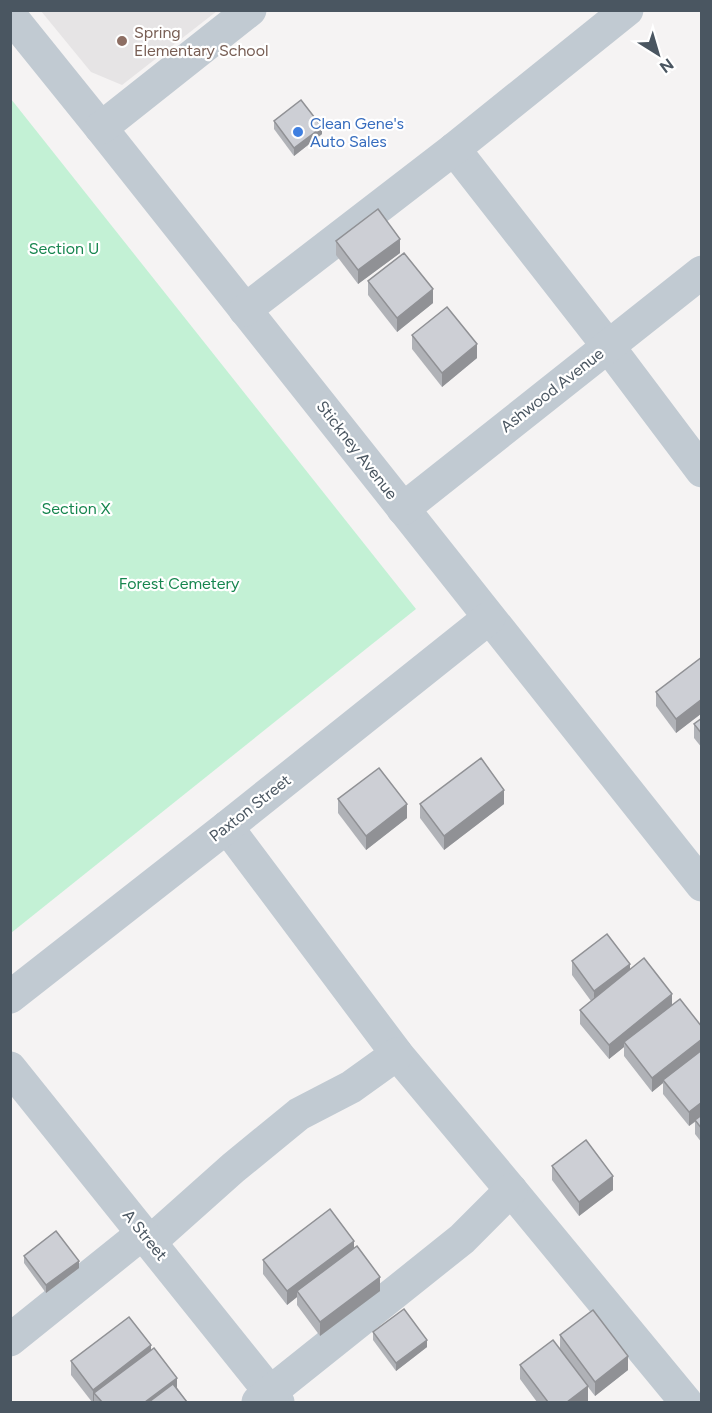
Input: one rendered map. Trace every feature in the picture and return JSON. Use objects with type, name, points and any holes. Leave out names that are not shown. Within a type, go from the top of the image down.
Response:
[{"type":"street","points":[[101,128],[250,10]]},
{"type":"street","points":[[245,310],[454,149],[627,10]]},
{"type":"street","name":"Stickney Avenue","points":[[10,15],[702,885]]},
{"type":"street","points":[[454,149],[608,346],[702,471]]},
{"type":"street","name":"Ashwood Avenue","points":[[404,509],[702,272]]},
{"type":"street","name":"Paxton Street","points":[[10,997],[489,618]]},
{"type":"street","points":[[227,827],[397,1054],[686,1402]]},
{"type":"street","points":[[10,1340],[147,1238],[299,1114],[351,1087],[397,1054]]},
{"type":"street","name":"A Street","points":[[10,1068],[147,1238],[269,1399]]},
{"type":"street","points":[[269,1399],[462,1239],[511,1190]]},
{"type":"shaded area","name":"Spring Elementary School","points":[[41,11],[217,11],[122,85],[91,72]]},
{"type":"green space","name":"Forest Cemetery","points":[[11,99],[416,609],[10,933]]},
{"type":"building","name":"Clean Gene's Auto Sales","points":[[301,100],[322,127],[294,148],[274,121]]},
{"type":"building","points":[[378,209],[400,239],[358,270],[336,241]]},
{"type":"building","points":[[404,253],[433,289],[397,318],[368,281]]},
{"type":"building","points":[[447,307],[477,344],[442,373],[412,335]]},
{"type":"building","points":[[702,657],[702,699],[676,719],[656,692]]},
{"type":"building","points":[[702,718],[702,734],[694,724]]},
{"type":"building","points":[[481,758],[504,790],[444,836],[420,804]]},
{"type":"building","points":[[379,768],[407,804],[366,836],[338,799]]},
{"type":"building","points":[[607,934],[630,964],[594,991],[572,961]]},
{"type":"building","points":[[644,958],[672,994],[609,1045],[580,1010]]},
{"type":"building","points":[[680,999],[702,1027],[702,1039],[652,1078],[624,1042]]},
{"type":"building","points":[[702,1050],[702,1102],[689,1112],[663,1080]]},
{"type":"building","points":[[702,1115],[702,1129],[695,1120]]},
{"type":"building","points":[[586,1140],[613,1176],[579,1202],[552,1166]]},
{"type":"building","points":[[330,1209],[354,1241],[287,1291],[263,1260]]},
{"type":"building","points":[[56,1231],[79,1261],[46,1285],[24,1256]]},
{"type":"building","points":[[357,1246],[380,1277],[320,1322],[297,1291]]},
{"type":"building","points":[[404,1309],[427,1340],[396,1363],[373,1332]]},
{"type":"building","points":[[593,1310],[628,1356],[595,1382],[560,1335]]},
{"type":"building","points":[[129,1317],[151,1345],[93,1390],[71,1361]]},
{"type":"building","points":[[553,1340],[588,1386],[567,1402],[548,1402],[520,1365]]},
{"type":"building","points":[[154,1348],[177,1378],[145,1402],[102,1402],[94,1393]]},
{"type":"building","points":[[173,1384],[187,1402],[149,1402]]},
{"type":"place","name":"Spring Elementary School","points":[[122,41]]},
{"type":"place","name":"Clean Gene's Auto Sales","points":[[298,132]]},
{"type":"park label","name":"Section U","points":[[64,248]]},
{"type":"park label","name":"Section X","points":[[76,508]]}]
